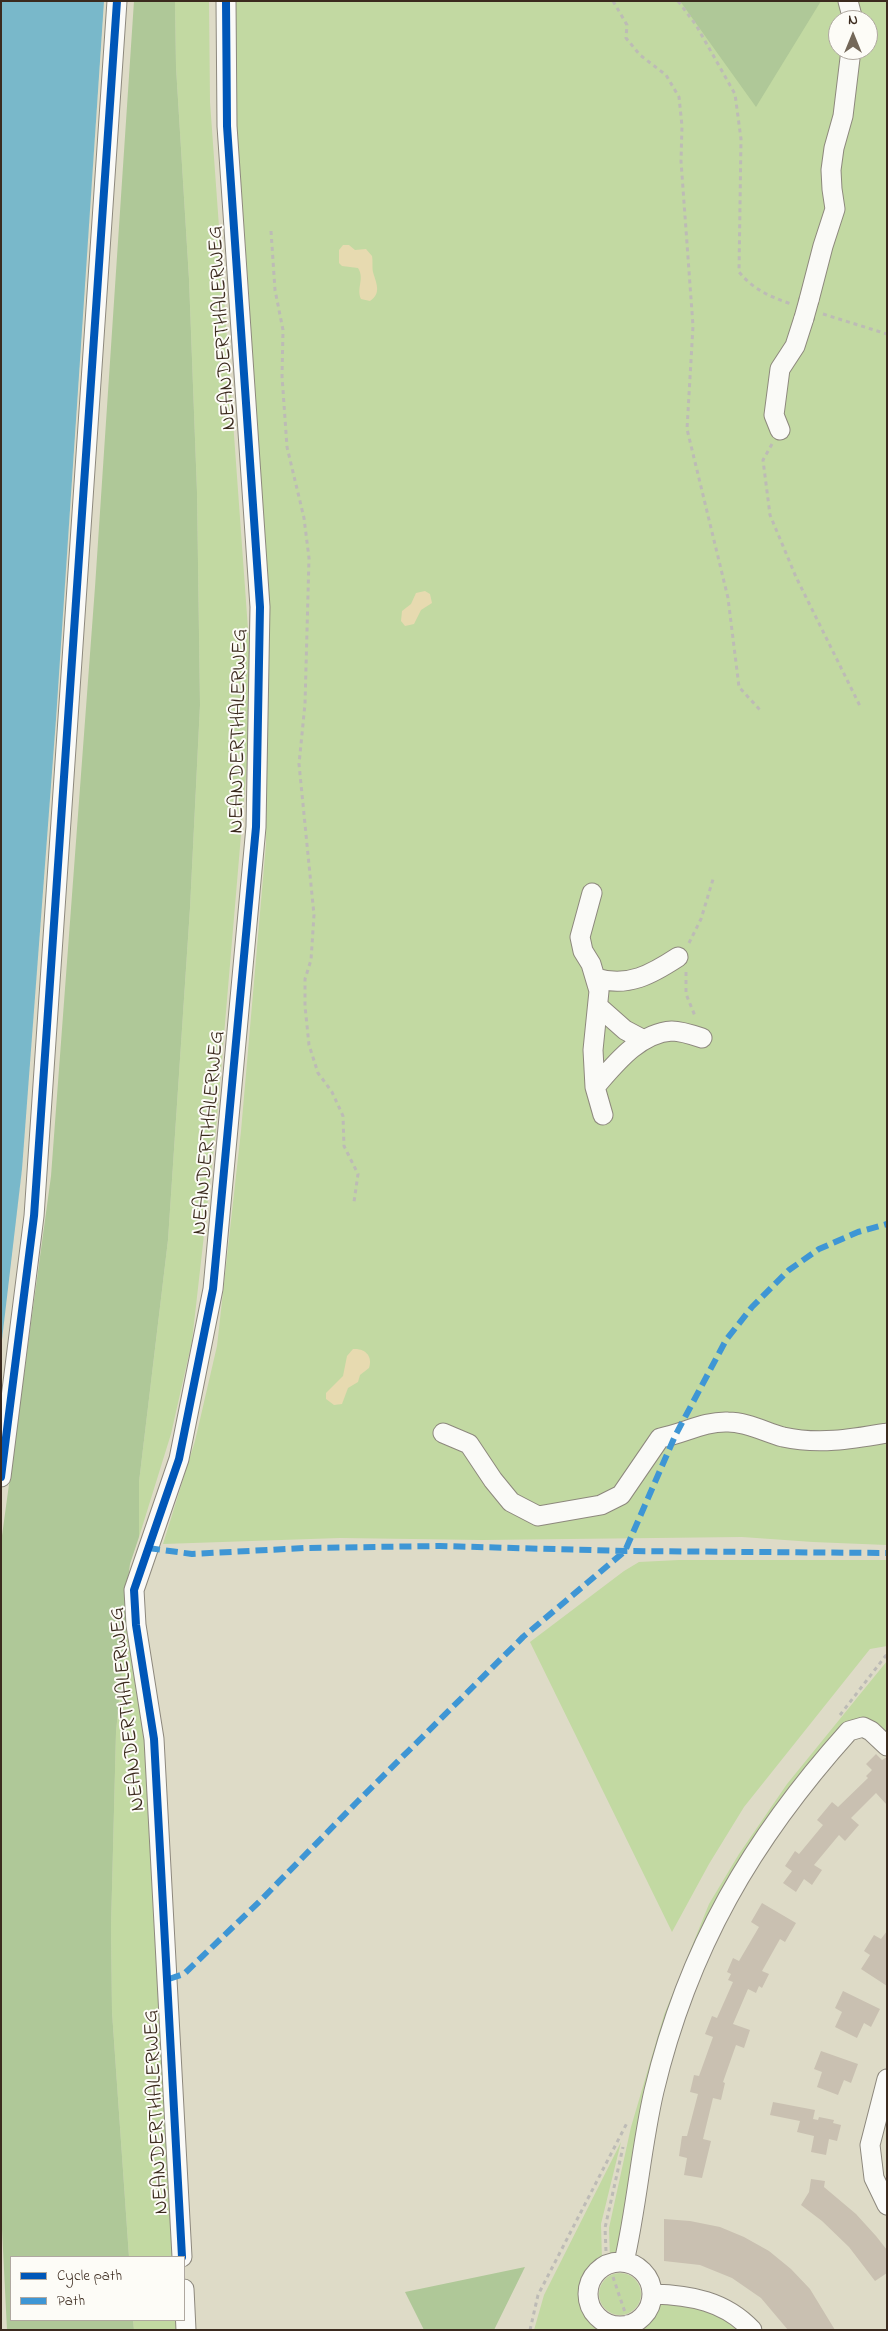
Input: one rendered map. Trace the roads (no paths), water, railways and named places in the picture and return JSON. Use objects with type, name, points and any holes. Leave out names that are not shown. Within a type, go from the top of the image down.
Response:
[{"type":"street","points":[[1,1477],[34,1216],[117,1]]},
{"type":"street","name":"NEANDERTHALERWEG","points":[[182,2256],[169,1979],[154,1739],[136,1626],[134,1590],[179,1459],[213,1289],[256,827],[260,607],[227,126],[226,1]]},
{"type":"street","points":[[780,430],[774,415],[780,370],[795,346],[820,253],[835,209],[831,170],[834,148],[843,116],[849,60]]},
{"type":"street","points":[[592,893],[580,937],[583,951],[596,978],[599,991],[599,1007],[593,1050],[595,1087],[603,1115]]},
{"type":"street","points":[[596,978],[608,982],[631,982],[685,956]]},
{"type":"street","points":[[599,1007],[625,1030],[644,1040]]},
{"type":"street","points":[[595,1087],[614,1065],[644,1040],[672,1031],[702,1038]]},
{"type":"street","points":[[443,1433],[469,1444],[493,1480],[511,1502],[538,1516],[602,1505],[622,1495],[660,1438],[675,1436],[704,1425],[727,1422],[803,1440],[832,1442],[887,1433]]},
{"type":"street","points":[[624,2262],[654,2091],[672,2027],[713,1925],[745,1867],[782,1812],[849,1731],[863,1727],[871,1731],[887,1746]]},
{"type":"street","points":[[887,2079],[870,2145],[874,2178],[887,2205]]},
{"type":"street","points":[[624,2262],[641,2270],[647,2276],[653,2294],[651,2305],[646,2314],[630,2328],[609,2325],[600,2319],[593,2311],[589,2302],[588,2291],[596,2273],[608,2264],[624,2262]]},
{"type":"street","points":[[653,2294],[702,2299],[722,2307],[744,2321],[752,2330]]},
{"type":"street","points":[[185,2310],[186,2330]]},
{"type":"water","points":[[1,1],[104,1],[56,719],[22,1169],[1,1348]]}]
